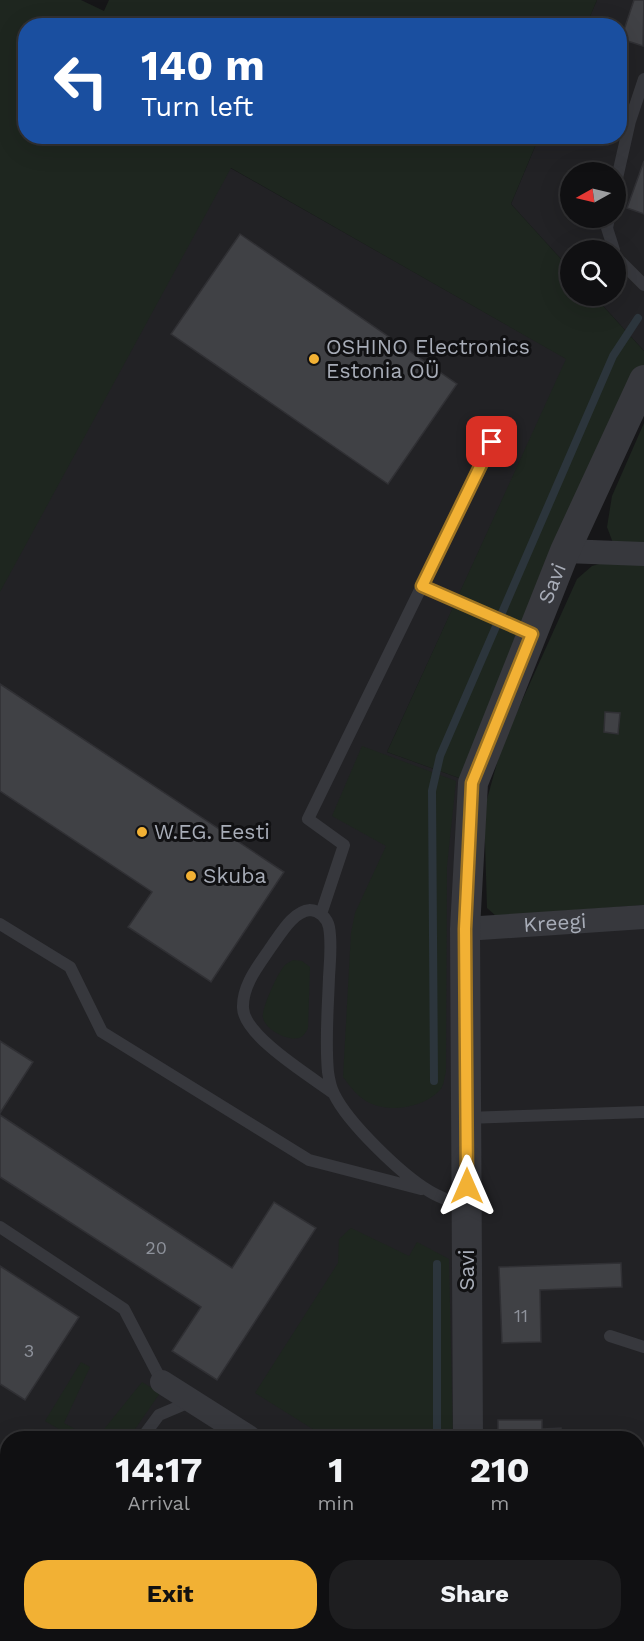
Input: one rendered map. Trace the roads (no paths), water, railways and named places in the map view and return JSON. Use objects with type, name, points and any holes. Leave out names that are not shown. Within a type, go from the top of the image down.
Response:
[{"type":"street","name":"Savi","points":[[468,1431],[465,929],[472,783],[521,629],[565,551],[644,380]]},
{"type":"street","points":[[565,551],[644,554]]},
{"type":"street","name":"Kreegi","points":[[465,929],[644,917]]},
{"type":"street","points":[[162,1382],[239,1431]]},
{"type":"lane","points":[[627,134],[644,79]]},
{"type":"lane","points":[[621,162],[625,144]]},
{"type":"lane","points":[[626,267],[644,285]]},
{"type":"lane","points":[[321,914],[344,845],[308,819],[502,422]]},
{"type":"lane","points":[[422,586],[521,629]]},
{"type":"lane","points":[[333,1093],[328,1074],[327,1041],[331,943],[328,924],[321,914],[310,910],[296,915],[252,975],[243,1007],[246,1021],[266,1044],[333,1093],[357,1126],[389,1159],[428,1191]]},
{"type":"lane","points":[[0,924],[70,967],[102,1032],[309,1160],[428,1191],[467,1209]]},
{"type":"lane","points":[[466,1118],[644,1112]]},
{"type":"lane","points":[[0,1227],[124,1309],[162,1382]]},
{"type":"lane","points":[[610,1336],[644,1347]]},
{"type":"lane","points":[[147,1431],[159,1415],[192,1401]]},
{"type":"waterway","points":[[434,1081],[432,791],[440,756],[613,356],[638,318]]},
{"type":"waterway","points":[[437,1264],[437,1431]]},
{"type":"place","name":"OSHINO Electronics Estonia OÜ","points":[[314,359]]},
{"type":"place","name":"W.EG. Eesti","points":[[142,832]]},
{"type":"place","name":"Skuba","points":[[191,876]]}]
